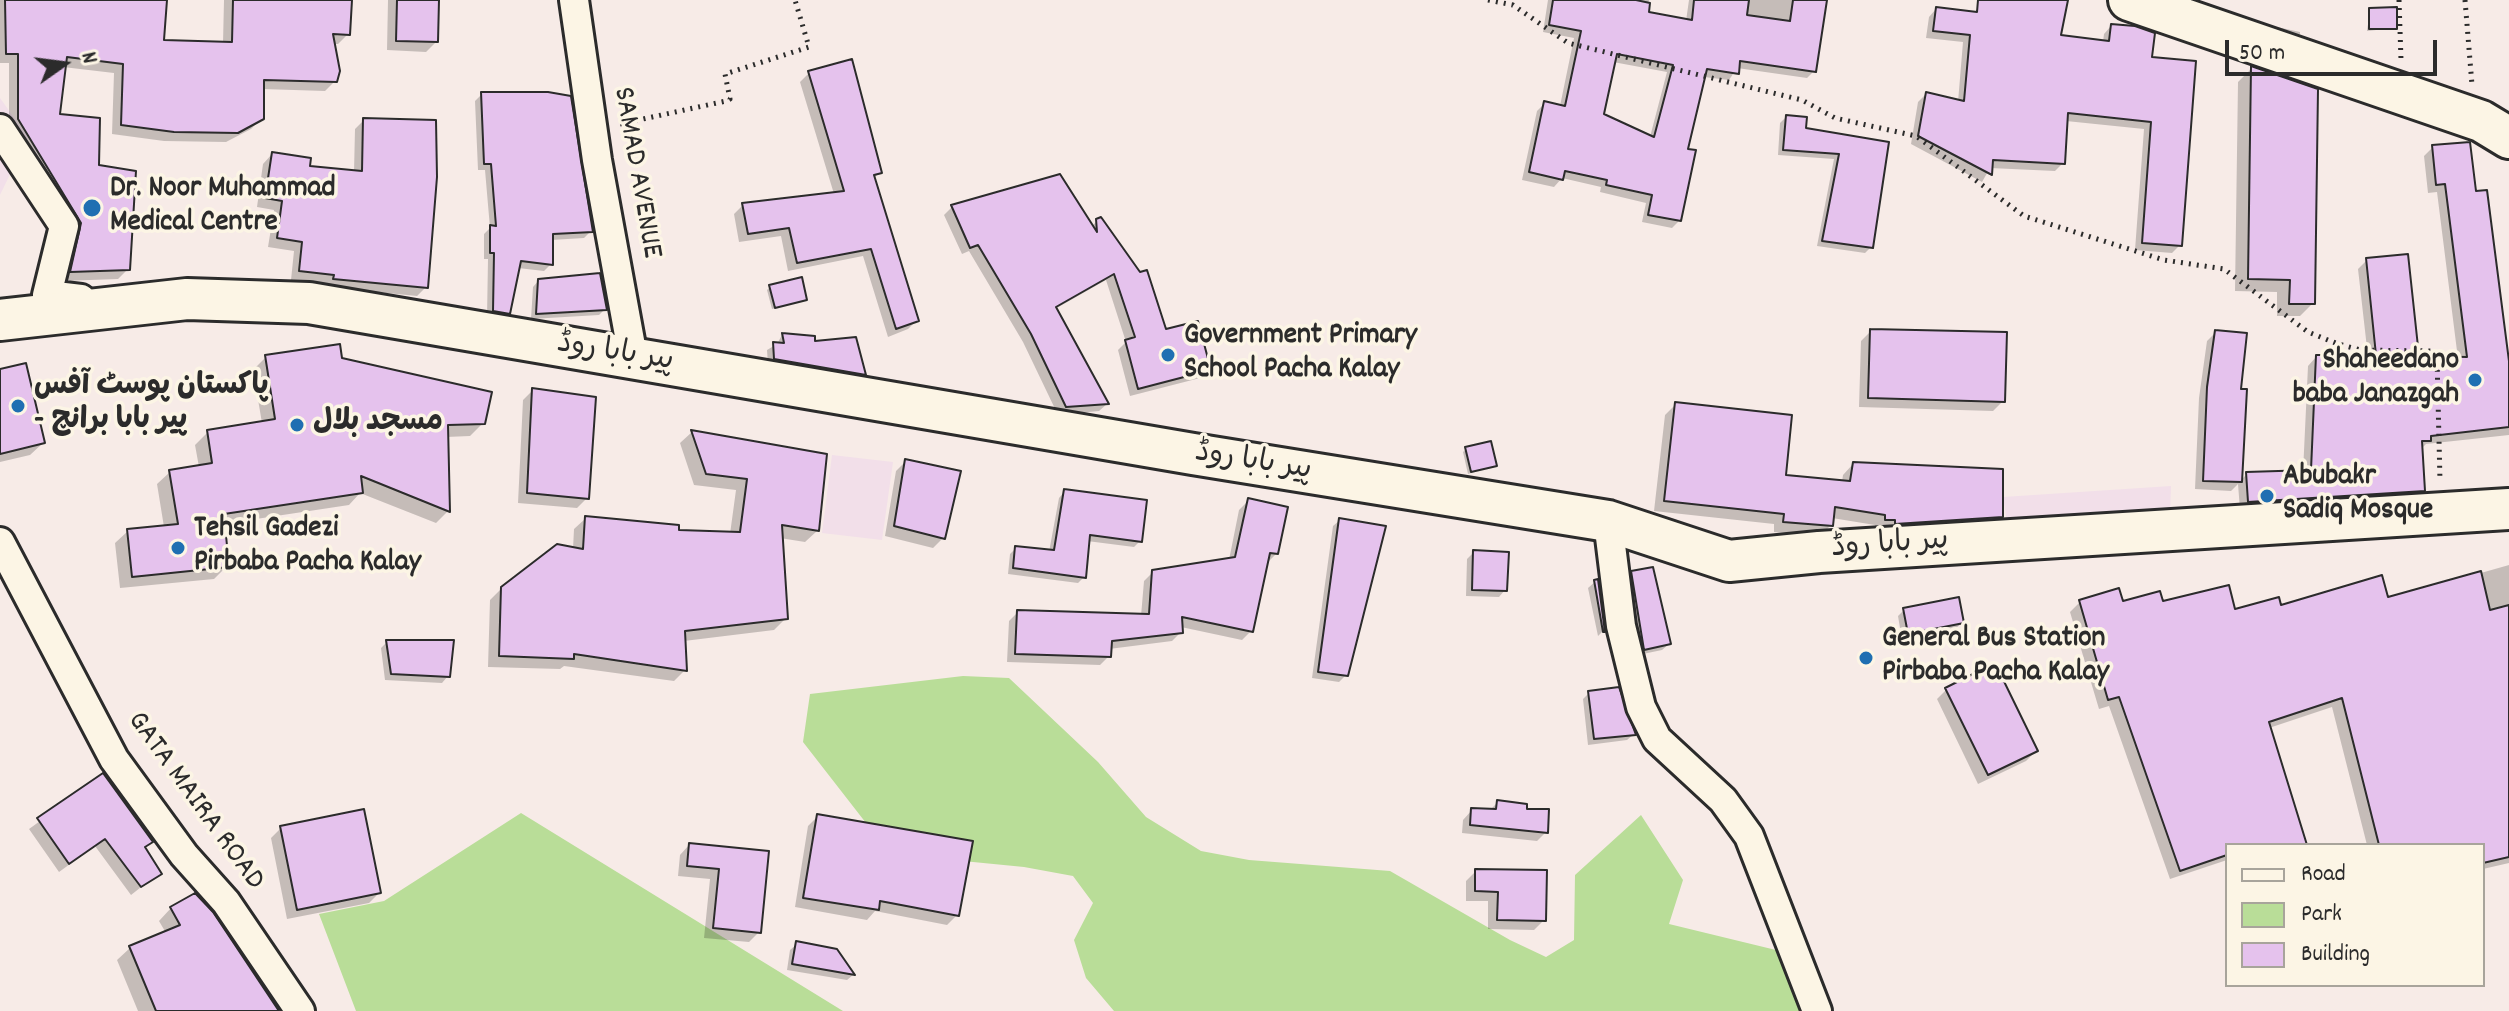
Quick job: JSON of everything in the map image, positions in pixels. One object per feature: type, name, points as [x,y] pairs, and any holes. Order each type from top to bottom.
[{"type":"main road","points":[[2129,0],[2401,93],[2495,129]]},
{"type":"main road","name":"پیر بابا روڈ","points":[[0,320],[187,299],[309,303],[1177,452],[1608,521],[1729,561],[1849,550],[2509,509]]},
{"type":"street","name":"SAMAD AVENUE","points":[[574,0],[593,130],[633,357]]},
{"type":"street","points":[[0,129],[64,226],[47,295],[117,307]]},
{"type":"street","points":[[1608,521],[1621,626],[1641,707],[1657,739],[1723,800],[1749,836],[1817,1011]]},
{"type":"street","name":"GATA MAIRA ROAD","points":[[0,542],[114,759],[184,855],[226,902],[300,1011]]},
{"type":"path","points":[[593,130],[730,99],[725,74],[809,47],[795,0]]},
{"type":"path","points":[[1488,0],[1513,5],[1568,43],[1802,100],[1835,118],[1916,136],[2024,216],[2164,260],[2224,269],[2308,332],[2338,344],[2361,350],[2432,351],[2437,358],[2441,513]]},
{"type":"path","points":[[2399,0],[2401,93]]},
{"type":"path","points":[[2465,0],[2470,76],[2495,129]]},
{"type":"shaded area","points":[[0,98],[28,137],[0,195]]},
{"type":"shaded area","points":[[832,455],[893,462],[882,540],[822,533]]},
{"type":"shaded area","points":[[2171,486],[2170,517],[2007,522],[2003,497]]},
{"type":"green space","points":[[963,676],[1009,678],[1098,762],[1146,817],[1201,851],[1249,860],[1390,871],[1510,940],[1546,957],[1574,940],[1575,875],[1641,815],[1683,880],[1669,924],[1780,951],[1817,1011],[1114,1011],[1086,978],[1074,940],[1093,903],[1073,876],[1024,867],[912,856],[866,823],[803,742],[810,694]]},
{"type":"green space","points":[[521,813],[843,1011],[356,1011],[319,914],[384,901]]},
{"type":"building","points":[[5,0],[167,0],[164,40],[232,42],[233,0],[352,0],[350,35],[333,34],[340,71],[337,82],[264,80],[264,119],[238,133],[174,132],[121,125],[123,64],[67,57],[60,114],[100,118],[99,165],[136,171],[130,270],[70,272],[81,223],[18,119],[18,54],[6,54]]},
{"type":"building","points":[[397,0],[439,0],[438,42],[396,41]]},
{"type":"building","points":[[1553,0],[1636,0],[1650,3],[1649,12],[1692,20],[1694,0],[1749,0],[1747,15],[1790,21],[1793,0],[1827,0],[1816,72],[1740,61],[1739,74],[1707,69],[1688,149],[1696,150],[1681,221],[1648,215],[1652,195],[1606,185],[1607,180],[1565,171],[1563,180],[1529,172],[1544,101],[1565,106],[1581,31],[1549,25]],"holes":[[[1617,54],[1673,65],[1654,137],[1604,114]]]},
{"type":"building","points":[[1978,0],[2068,0],[2061,35],[2109,41],[2111,24],[2135,26],[2155,33],[2152,57],[2196,61],[2182,246],[2142,243],[2151,122],[2068,113],[2065,164],[1993,160],[1992,175],[1918,136],[1926,92],[1964,101],[1970,35],[1933,31],[1936,7],[1977,12]]},
{"type":"building","points":[[2397,7],[2397,29],[2369,29],[2369,8]]},
{"type":"building","points":[[852,59],[882,173],[874,175],[919,321],[896,329],[871,249],[797,263],[789,228],[748,234],[742,203],[844,191],[808,71]]},
{"type":"building","points":[[2251,66],[2318,89],[2315,304],[2289,304],[2290,280],[2248,279]]},
{"type":"building","points":[[481,92],[548,92],[571,96],[593,232],[553,234],[553,265],[521,261],[510,314],[493,311],[494,253],[490,253],[490,225],[496,226],[491,164],[484,164]]},
{"type":"building","points":[[1786,115],[1807,117],[1806,128],[1889,142],[1873,248],[1822,241],[1839,154],[1783,150]]},
{"type":"building","points":[[363,118],[436,120],[437,177],[428,288],[333,279],[334,275],[299,271],[302,242],[277,238],[282,201],[265,198],[272,152],[311,158],[310,166],[362,171]]},
{"type":"building","points":[[2470,142],[2476,191],[2487,190],[2509,361],[2509,427],[2431,436],[2431,441],[2422,441],[2425,491],[2248,502],[2246,472],[2311,470],[2316,355],[2376,355],[2366,258],[2408,254],[2419,356],[2467,357],[2445,184],[2436,185],[2432,145]]},
{"type":"building","points":[[1060,174],[1097,232],[1096,219],[1101,217],[1140,272],[1147,270],[1166,329],[1198,321],[1211,370],[1138,389],[1125,340],[1135,337],[1114,274],[1056,307],[1109,404],[1066,407],[1031,334],[978,245],[970,248],[951,205]]},
{"type":"building","points":[[600,273],[607,310],[536,314],[538,279]]},
{"type":"building","points":[[802,277],[807,300],[775,308],[769,285]]},
{"type":"building","points":[[1870,329],[2007,332],[2005,402],[1868,398]]},
{"type":"building","points":[[2215,330],[2247,333],[2241,389],[2247,389],[2242,482],[2203,481],[2207,387]]},
{"type":"building","points":[[782,333],[815,336],[815,341],[856,337],[866,375],[774,359],[773,342],[784,343]]},
{"type":"building","points":[[340,344],[342,358],[492,392],[485,424],[448,425],[450,512],[361,476],[363,493],[224,514],[229,567],[132,577],[127,529],[178,524],[169,470],[212,463],[207,430],[275,419],[265,355]]},
{"type":"building","name":"پاکستان پوسٹ آفس - پیر بابا برانچ","points":[[26,363],[45,443],[0,454],[0,369]]},
{"type":"building","points":[[532,388],[596,397],[589,499],[527,493]]},
{"type":"building","points":[[1675,402],[1792,415],[1786,475],[1850,481],[1853,462],[2003,469],[2003,517],[1895,524],[1895,520],[1885,520],[1885,515],[1835,507],[1833,526],[1783,522],[1784,514],[1664,501]]},
{"type":"building","points":[[691,430],[827,454],[819,531],[782,525],[788,619],[685,631],[687,671],[574,654],[574,659],[499,656],[501,587],[557,544],[583,549],[585,516],[679,525],[679,530],[740,532],[747,479],[706,474]]},
{"type":"building","points":[[1491,441],[1497,466],[1471,472],[1465,447]]},
{"type":"building","points":[[905,459],[961,471],[945,539],[894,526]]},
{"type":"building","points":[[1064,489],[1147,500],[1142,542],[1090,535],[1086,578],[1013,568],[1015,546],[1054,550]]},
{"type":"building","points":[[1248,498],[1288,507],[1278,554],[1270,553],[1253,632],[1182,617],[1183,633],[1112,641],[1111,657],[1015,654],[1017,610],[1149,614],[1152,570],[1235,557]]},
{"type":"building","points":[[1339,518],[1386,526],[1348,676],[1318,672]]},
{"type":"building","points":[[1473,550],[1509,552],[1507,591],[1472,590]]},
{"type":"building","points":[[1653,567],[1671,644],[1644,650],[1631,571]]},
{"type":"building","points":[[2481,571],[2490,610],[2509,605],[2509,857],[2485,863],[2485,843],[2378,843],[2342,698],[2269,722],[2306,843],[2225,843],[2225,856],[2180,871],[2119,697],[2108,700],[2079,600],[2119,588],[2123,601],[2160,591],[2163,601],[2229,585],[2235,609],[2279,597],[2281,605],[2382,575],[2388,597]]},
{"type":"building","points":[[1598,579],[1605,632],[1594,580]]},
{"type":"building","points":[[1959,597],[1964,623],[1908,634],[1903,608]]},
{"type":"building","points":[[386,640],[454,640],[450,677],[391,674]]},
{"type":"building","points":[[1995,663],[2038,751],[1988,775],[1945,688]]},
{"type":"building","points":[[1619,687],[1636,735],[1594,739],[1588,691]]},
{"type":"building","points":[[103,773],[153,842],[145,847],[162,874],[141,887],[105,839],[69,864],[37,818]]},
{"type":"building","points":[[1497,800],[1527,804],[1527,809],[1549,809],[1548,833],[1470,825],[1471,808],[1496,809]]},
{"type":"building","points":[[364,809],[381,893],[297,910],[280,826]]},
{"type":"building","points":[[817,814],[973,841],[959,916],[880,901],[879,910],[803,898]]},
{"type":"building","points":[[689,843],[769,851],[761,933],[713,928],[719,869],[687,866]]},
{"type":"building","points":[[1475,869],[1547,870],[1546,921],[1497,920],[1498,892],[1475,891]]},
{"type":"building","points":[[195,893],[213,912],[279,1011],[156,1011],[129,946],[180,925],[170,907]]},
{"type":"building","points":[[796,941],[837,949],[855,975],[792,964]]},
{"type":"place","name":"Dr. Noor Muhammad Medical Centre","points":[[92,208]]},
{"type":"place","name":"Government Primary School Pacha Kalay","points":[[1168,355]]},
{"type":"place","name":"Shaheedano baba Janazgah","points":[[2475,380]]},
{"type":"place","name":"پاکستان پوسٹ آفس - پیر بابا برانچ","points":[[18,406]]},
{"type":"place","name":"مسجد بلال","points":[[297,425]]},
{"type":"place","name":"Abubakr Sadiq Mosque","points":[[2267,496]]},
{"type":"place","name":"Tehsil Gadezi Pirbaba Pacha Kalay","points":[[178,548]]},
{"type":"place","name":"General Bus Station Pirbaba Pacha Kalay","points":[[1866,658]]}]
